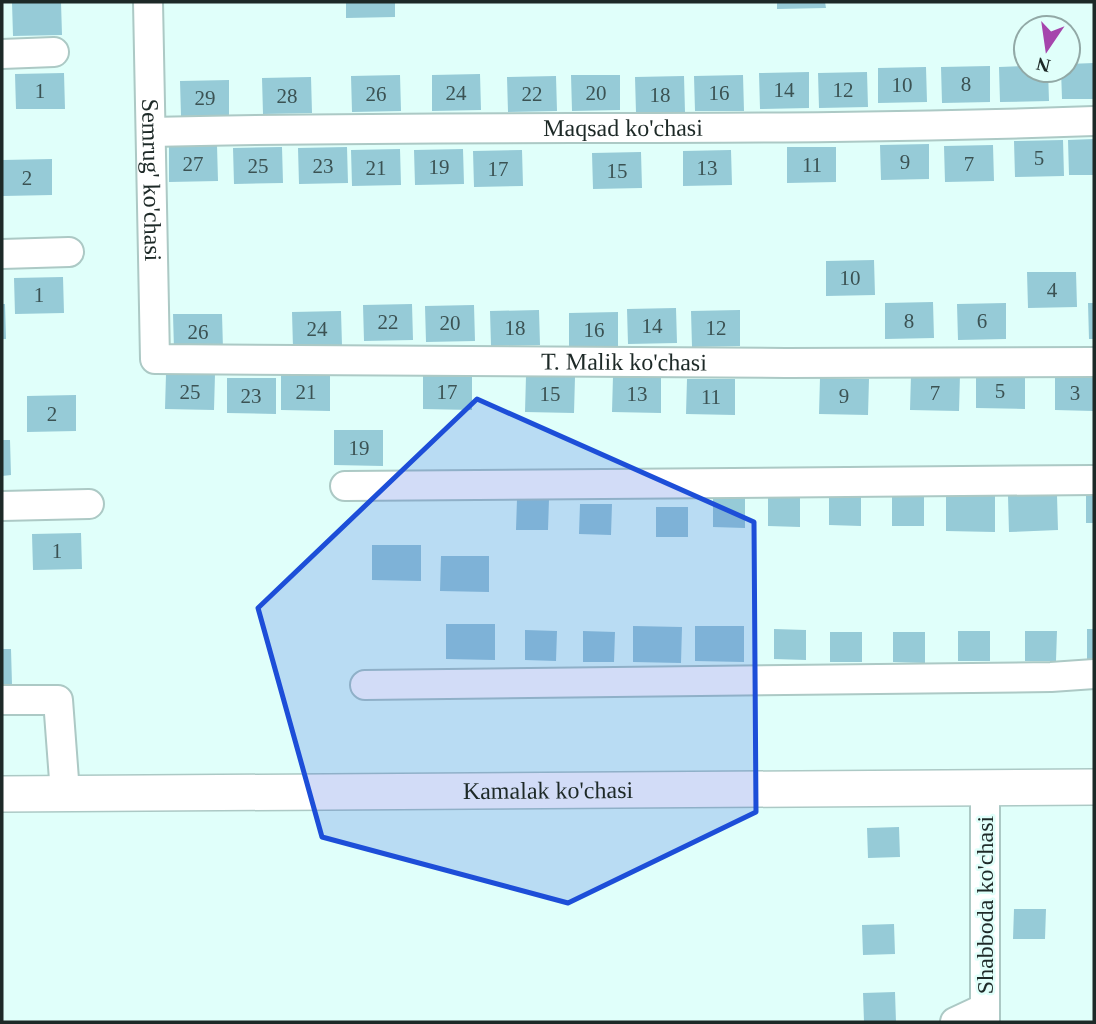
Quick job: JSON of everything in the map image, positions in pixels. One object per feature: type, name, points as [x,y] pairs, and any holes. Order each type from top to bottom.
[{"type":"main road","name":"Kamalak ko'chasi","points":[[2,794],[1094,787]]},
{"type":"street","name":"Semrug' ko'chasi","points":[[148,2],[155,359]]},
{"type":"street","points":[[2,54],[54,52]]},
{"type":"street","name":"Maqsad ko'chasi","points":[[151,132],[285,129],[937,127],[1094,121]]},
{"type":"street","points":[[2,254],[69,252]]},
{"type":"street","name":"T. Malik ko'chasi","points":[[155,359],[1094,362]]},
{"type":"street","points":[[345,486],[1094,480]]},
{"type":"street","points":[[2,506],[89,504]]},
{"type":"street","points":[[365,685],[1051,677],[1094,674]]},
{"type":"street","points":[[2,700],[58,701],[65,793]]},
{"type":"street","name":"Shabboda ko'chasi","points":[[985,788],[985,1015]]},
{"type":"street","points":[[955,1022],[985,1015]]},
{"type":"highlighted area","points":[[477,399],[754,522],[756,812],[568,903],[322,837],[258,608]]},
{"type":"building","points":[[12,2],[61,2],[62,35],[13,36]]},
{"type":"building","points":[[346,2],[395,2],[395,17],[346,18]]},
{"type":"building","points":[[777,2],[825,2],[826,8],[777,9]]},
{"type":"building","points":[[1082,63],[1094,63],[1094,99],[1062,99],[1061,84],[1082,84]]},
{"type":"building","points":[[990,66],[990,102],[942,103],[941,67]]},
{"type":"building","points":[[926,67],[927,102],[878,103],[878,68]]},
{"type":"building","points":[[999,67],[1012,67],[1012,84],[1048,84],[1049,101],[1000,102]]},
{"type":"building","points":[[809,72],[809,108],[760,109],[759,73]]},
{"type":"building","points":[[867,72],[868,107],[819,108],[818,73]]},
{"type":"building","points":[[64,73],[65,109],[16,109],[15,74]]},
{"type":"building","points":[[480,74],[481,110],[432,111],[432,75]]},
{"type":"building","points":[[400,75],[401,111],[352,112],[351,76]]},
{"type":"building","points":[[571,75],[620,75],[620,110],[572,111]]},
{"type":"building","points":[[743,75],[744,111],[695,111],[694,76]]},
{"type":"building","points":[[556,76],[557,111],[508,112],[507,77]]},
{"type":"building","points":[[684,76],[685,112],[636,113],[635,77]]},
{"type":"building","points":[[311,77],[312,113],[263,114],[262,78]]},
{"type":"building","points":[[229,80],[229,115],[181,116],[180,81]]},
{"type":"building","points":[[1094,139],[1094,175],[1069,175],[1068,140]]},
{"type":"building","points":[[1063,140],[1064,176],[1015,177],[1014,141]]},
{"type":"building","points":[[929,144],[929,179],[881,180],[880,145]]},
{"type":"building","points":[[217,145],[218,181],[169,182],[169,146]]},
{"type":"building","points":[[993,145],[994,181],[945,182],[944,146]]},
{"type":"building","points":[[282,147],[283,183],[234,184],[233,148]]},
{"type":"building","points":[[347,147],[348,183],[299,184],[298,148]]},
{"type":"building","points":[[787,147],[836,147],[836,182],[787,183]]},
{"type":"building","points":[[400,149],[401,185],[352,186],[351,150]]},
{"type":"building","points":[[463,149],[464,184],[415,185],[414,150]]},
{"type":"building","points":[[522,150],[523,186],[474,187],[473,151]]},
{"type":"building","points":[[731,150],[732,185],[683,186],[683,151]]},
{"type":"building","points":[[641,152],[642,188],[593,189],[592,153]]},
{"type":"building","points":[[52,159],[52,195],[3,196],[3,160]]},
{"type":"building","points":[[874,260],[875,295],[826,296],[826,261]]},
{"type":"building","points":[[1027,272],[1076,272],[1077,307],[1028,308]]},
{"type":"building","points":[[63,277],[64,313],[15,314],[14,278]]},
{"type":"building","points":[[933,302],[934,338],[885,339],[885,303]]},
{"type":"building","points":[[1006,303],[1006,339],[958,340],[957,304]]},
{"type":"building","points":[[1088,303],[1094,303],[1094,339],[1089,339]]},
{"type":"building","points":[[2,304],[5,304],[6,339],[2,339]]},
{"type":"building","points":[[412,304],[413,340],[364,341],[363,305]]},
{"type":"building","points":[[474,305],[475,341],[426,342],[425,306]]},
{"type":"building","points":[[676,308],[677,343],[628,344],[627,309]]},
{"type":"building","points":[[539,310],[540,345],[491,346],[490,311]]},
{"type":"building","points":[[740,310],[740,346],[692,347],[691,311]]},
{"type":"building","points":[[341,311],[342,346],[293,348],[292,312]]},
{"type":"building","points":[[618,312],[618,348],[569,349],[569,313]]},
{"type":"building","points":[[173,314],[222,314],[223,349],[174,350]]},
{"type":"building","points":[[423,373],[472,374],[472,410],[423,409]]},
{"type":"building","points":[[976,373],[1025,373],[1025,409],[976,408]]},
{"type":"building","points":[[166,374],[215,374],[214,410],[165,409]]},
{"type":"building","points":[[281,374],[330,375],[330,411],[281,410]]},
{"type":"building","points":[[911,375],[960,375],[959,411],[910,410]]},
{"type":"building","points":[[1055,375],[1094,375],[1094,411],[1055,410]]},
{"type":"building","points":[[526,376],[575,377],[574,413],[525,412]]},
{"type":"building","points":[[613,376],[661,377],[661,413],[612,412]]},
{"type":"building","points":[[227,378],[276,378],[276,414],[227,413]]},
{"type":"building","points":[[820,378],[869,379],[868,415],[819,414]]},
{"type":"building","points":[[687,379],[735,379],[735,415],[686,414]]},
{"type":"building","points":[[76,395],[76,431],[27,432],[27,396]]},
{"type":"building","points":[[334,430],[383,430],[383,466],[334,465]]},
{"type":"building","points":[[2,440],[10,440],[11,475],[2,476]]},
{"type":"building","points":[[1086,493],[1094,493],[1094,523],[1086,523]]},
{"type":"building","points":[[829,495],[861,495],[861,526],[829,525]]},
{"type":"building","points":[[1057,495],[1058,530],[1009,532],[1008,496]]},
{"type":"building","points":[[768,496],[800,496],[800,527],[768,526]]},
{"type":"building","points":[[892,496],[924,496],[924,526],[892,526]]},
{"type":"building","points":[[946,496],[995,496],[995,532],[946,531]]},
{"type":"building","points":[[713,497],[745,498],[745,528],[713,527]]},
{"type":"building","points":[[517,499],[549,499],[548,530],[516,530]]},
{"type":"building","points":[[580,504],[612,504],[611,535],[579,534]]},
{"type":"building","points":[[656,507],[688,507],[688,537],[656,537]]},
{"type":"building","points":[[81,533],[82,569],[33,570],[32,534]]},
{"type":"building","points":[[372,545],[421,545],[421,581],[372,580]]},
{"type":"building","points":[[441,556],[489,556],[489,592],[440,591]]},
{"type":"building","points":[[446,624],[495,624],[495,660],[446,659]]},
{"type":"building","points":[[633,626],[682,627],[681,663],[633,662]]},
{"type":"building","points":[[695,626],[744,626],[744,662],[695,661]]},
{"type":"building","points":[[774,629],[806,630],[806,660],[774,659]]},
{"type":"building","points":[[1087,629],[1094,629],[1094,659],[1087,659]]},
{"type":"building","points":[[525,630],[557,631],[556,661],[525,660]]},
{"type":"building","points":[[583,631],[615,632],[614,662],[583,662]]},
{"type":"building","points":[[958,631],[990,631],[990,661],[958,661]]},
{"type":"building","points":[[1025,631],[1057,631],[1056,661],[1025,661]]},
{"type":"building","points":[[830,632],[862,632],[862,662],[830,662]]},
{"type":"building","points":[[893,632],[925,632],[925,663],[893,662]]},
{"type":"building","points":[[2,649],[11,649],[12,685],[2,685]]},
{"type":"building","points":[[899,827],[900,857],[868,858],[867,828]]},
{"type":"building","points":[[1014,909],[1046,909],[1045,939],[1013,939]]},
{"type":"building","points":[[894,924],[895,954],[863,955],[862,925]]},
{"type":"building","points":[[895,992],[896,1022],[864,1022],[863,993]]}]
